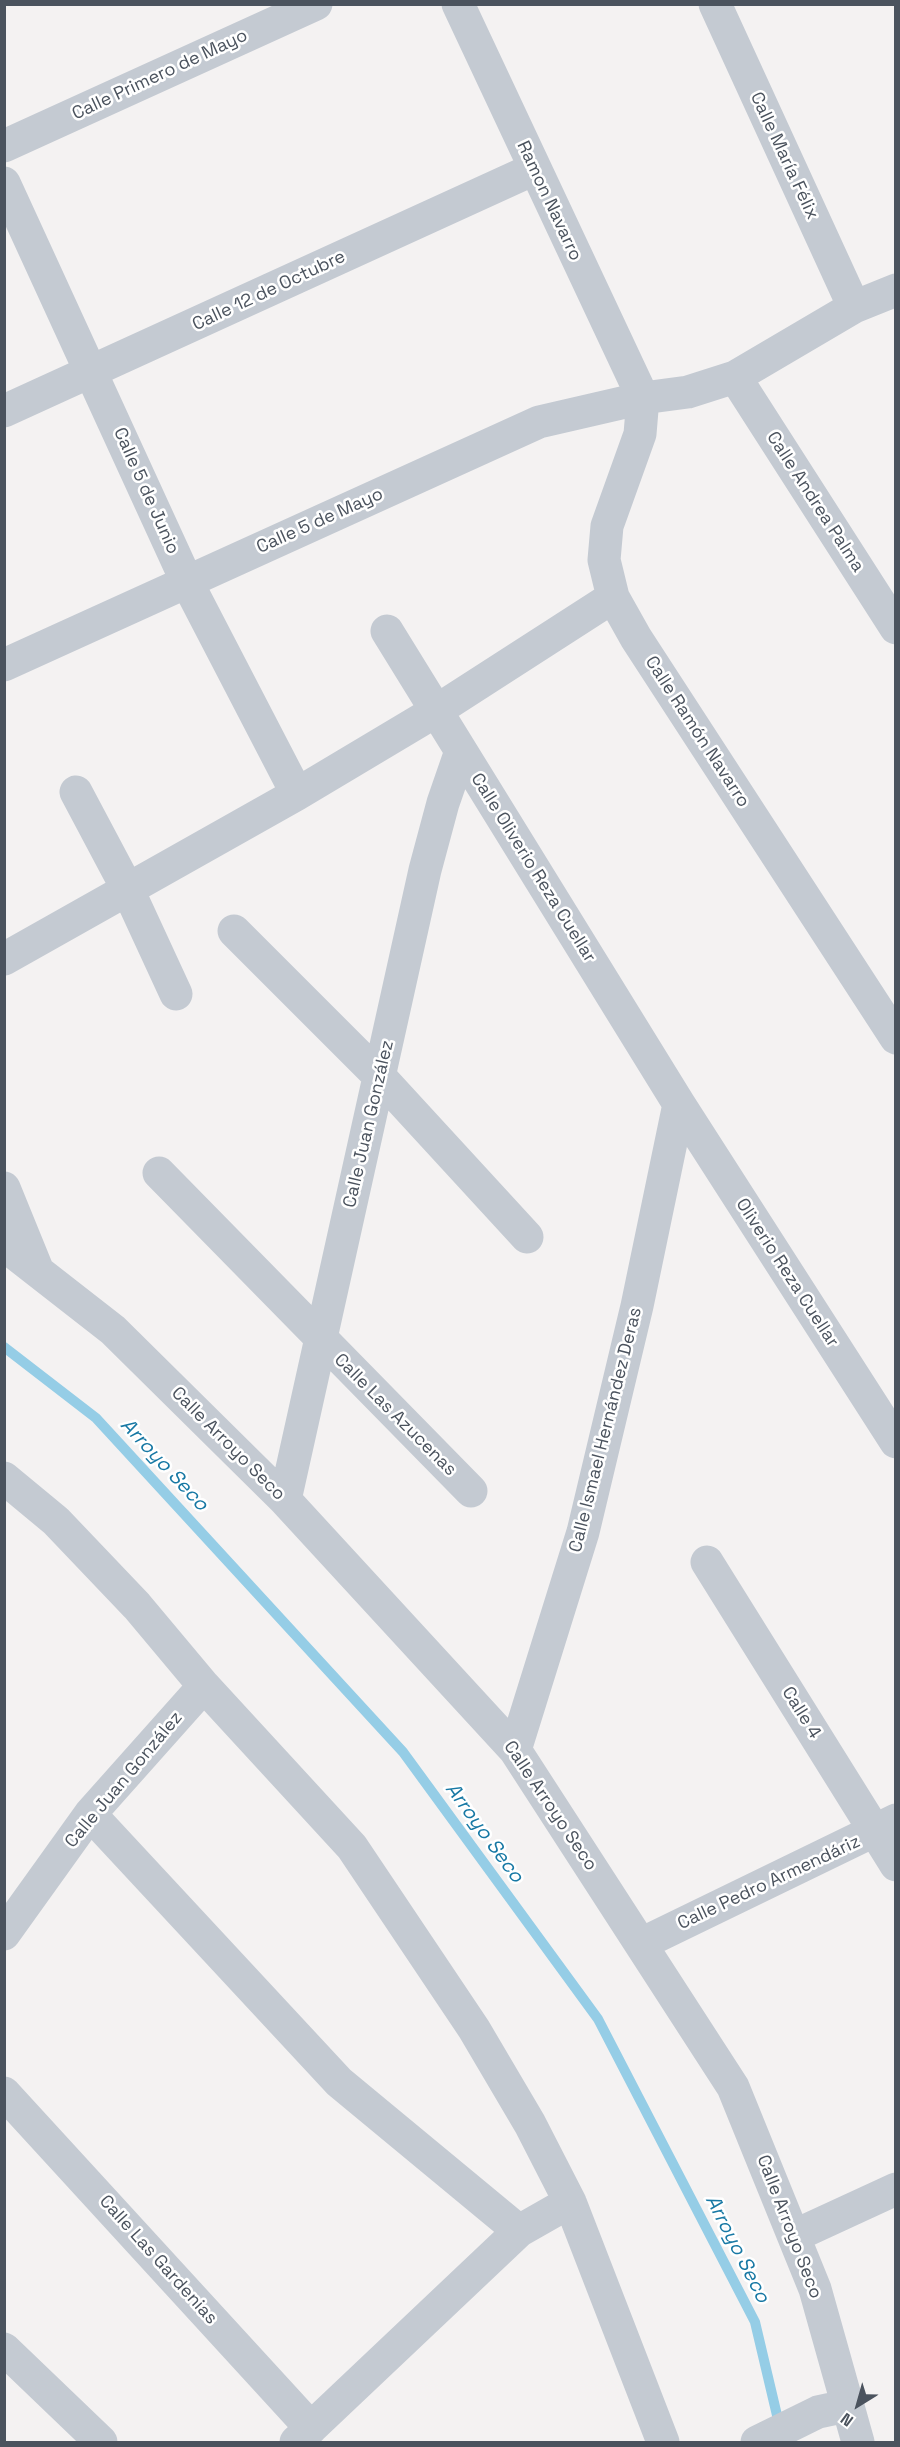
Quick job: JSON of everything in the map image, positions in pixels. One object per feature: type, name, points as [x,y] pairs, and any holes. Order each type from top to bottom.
[{"type":"street","name":"Calle Primero de Mayo","points":[[4,146],[316,4]]},
{"type":"street","name":"Ramon Navarro","points":[[458,4],[642,398]]},
{"type":"street","name":"Calle María Félix","points":[[714,4],[854,307]]},
{"type":"street","name":"Calle 12 de Octubre","points":[[4,411],[534,169]]},
{"type":"street","name":"Calle 5 de Junio","points":[[4,183],[93,372],[187,582],[297,794]]},
{"type":"street","name":"Calle 5 de Mayo","points":[[4,665],[539,422],[642,398],[688,392],[735,377],[854,307],[896,290]]},
{"type":"street","name":"Calle Andrea Palma","points":[[735,377],[896,628]]},
{"type":"street","name":"Calle Ramón Navarro","points":[[642,398],[640,434],[607,526],[604,560],[613,597],[636,638],[896,1038]]},
{"type":"street","points":[[4,959],[297,794],[436,711],[613,597]]},
{"type":"street","name":"Calle Oliverio Reza Cuellar","points":[[387,631],[680,1104]]},
{"type":"street","name":"Calle Juan González","points":[[285,1500],[425,870],[443,803],[462,751]]},
{"type":"street","points":[[76,792],[128,890],[176,994]]},
{"type":"street","points":[[234,930],[380,1077],[527,1238]]},
{"type":"street","name":"Oliverio Reza Cuellar","points":[[680,1104],[896,1442]]},
{"type":"street","name":"Calle Ismael Hernández Deras","points":[[515,1750],[583,1532],[637,1306],[680,1104]]},
{"type":"street","name":"Calle Las Azucenas","points":[[159,1173],[320,1340],[471,1491]]},
{"type":"street","points":[[4,1188],[37,1269]]},
{"type":"street","name":"Calle Arroyo Seco","points":[[4,1245],[113,1330],[285,1500],[515,1750],[733,2086],[815,2289],[832,2409],[858,2442]]},
{"type":"street","points":[[4,1478],[56,1521],[137,1606],[204,1686],[352,1847],[474,2029],[530,2124],[570,2202],[663,2442]]},
{"type":"street","name":"Calle 4","points":[[707,1562],[886,1826],[896,1865]]},
{"type":"street","name":"Calle Juan González","points":[[4,1934],[90,1814],[204,1686]]},
{"type":"street","points":[[90,1814],[339,2082],[519,2230]]},
{"type":"street","name":"Calle Pedro Armendáriz","points":[[641,1944],[886,1826]]},
{"type":"street","name":"Calle Las Gardenias","points":[[4,2092],[304,2435]]},
{"type":"street","points":[[794,2236],[896,2189]]},
{"type":"street","points":[[304,2435],[519,2230],[570,2202]]},
{"type":"street","points":[[4,2349],[101,2442]]},
{"type":"street","points":[[757,2442],[832,2409]]},
{"type":"waterway","name":"Arroyo Seco","points":[[4,1347],[96,1418],[403,1752],[598,2019],[755,2322],[780,2428]]}]
